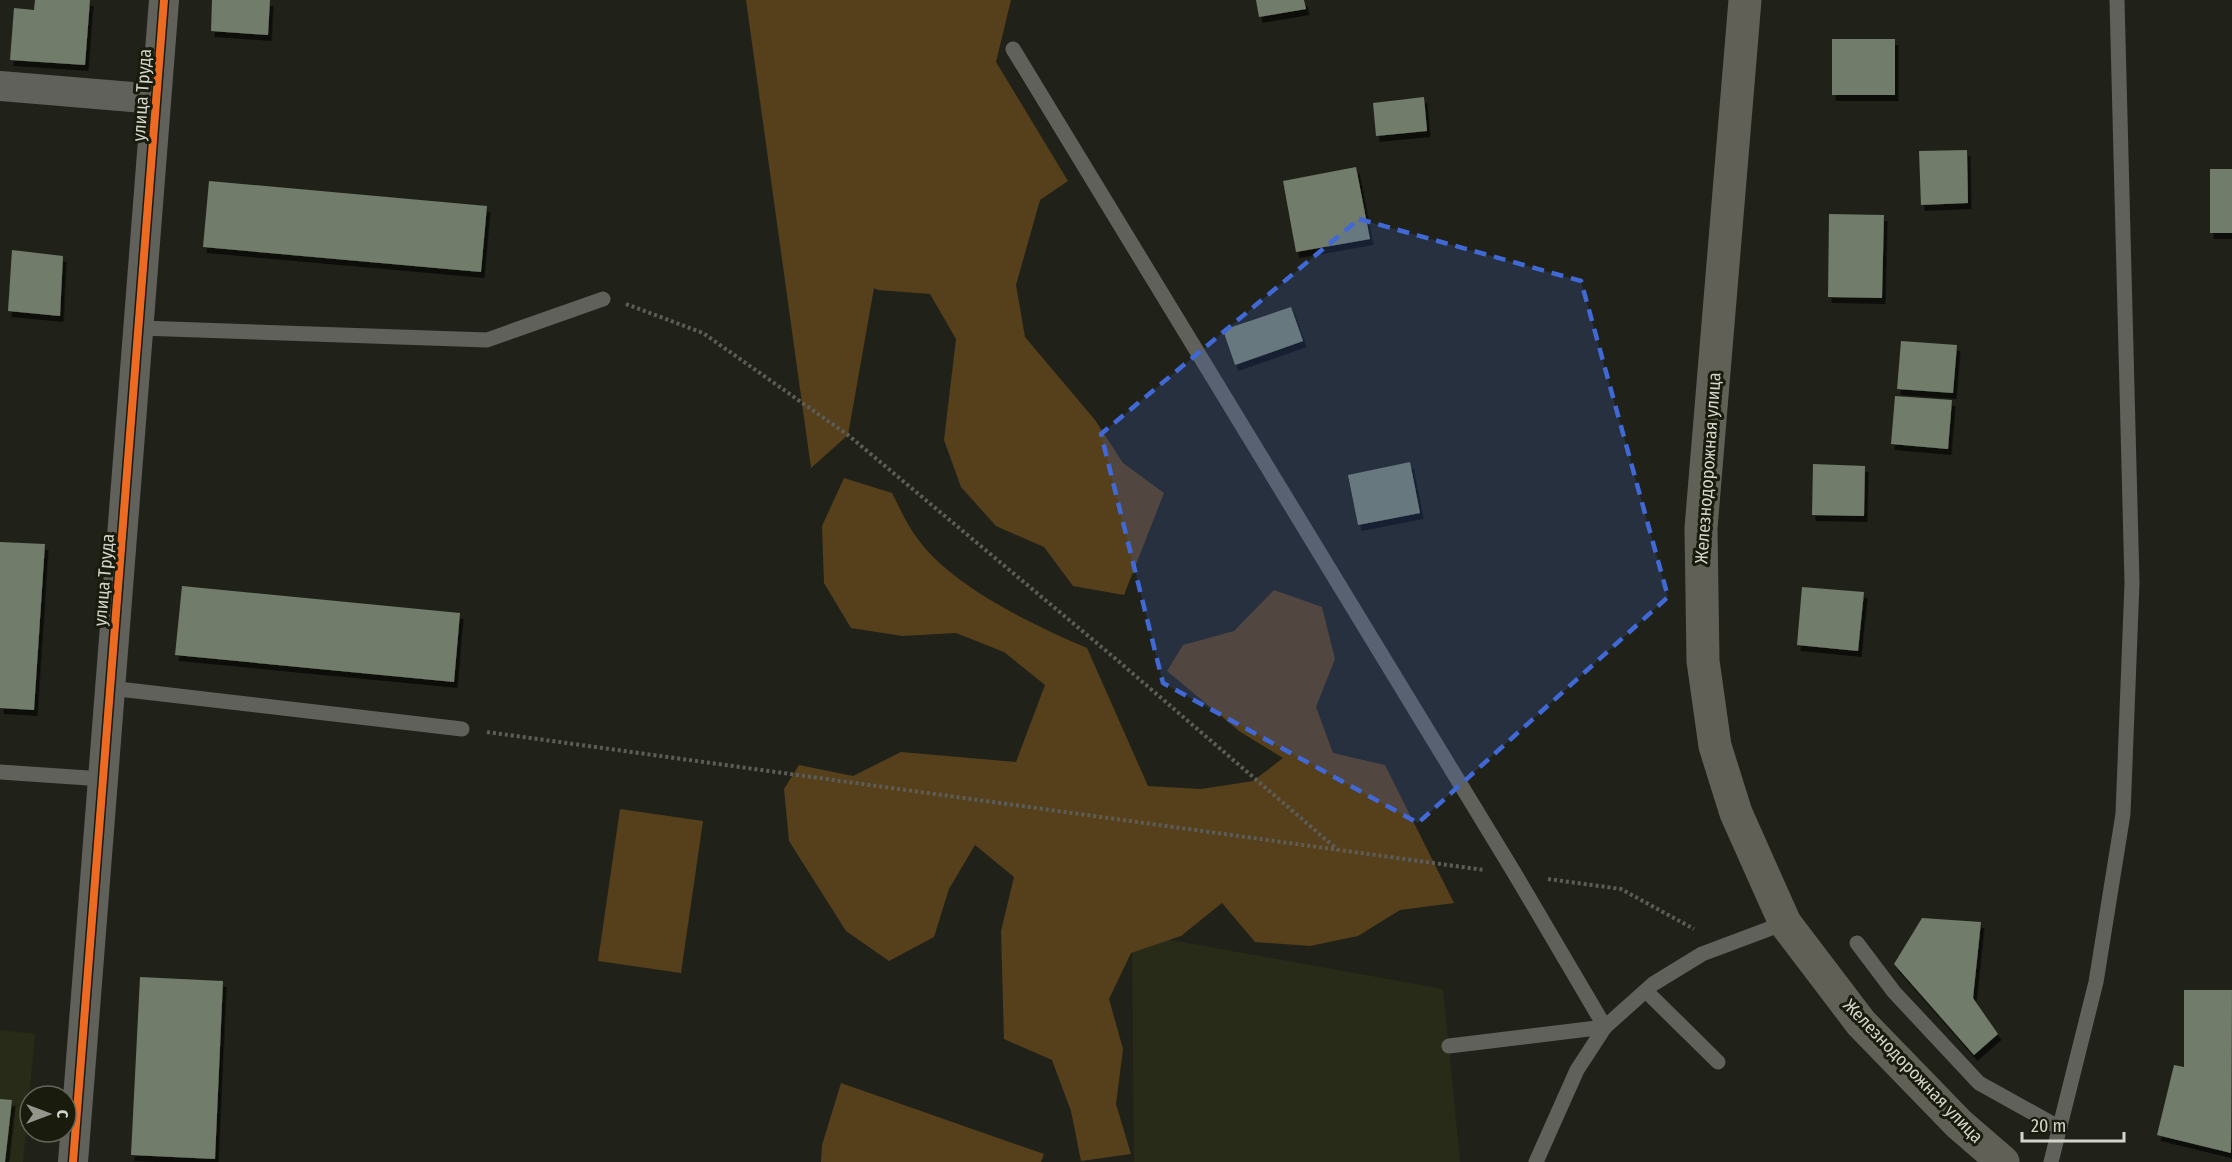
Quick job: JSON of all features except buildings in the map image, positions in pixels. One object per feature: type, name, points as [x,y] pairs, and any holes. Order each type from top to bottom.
[{"type":"main road","name":"Железнодорожная улица","points":[[1745,0],[1701,528],[1703,661],[1716,746],[1736,813],[1785,923],[1861,1023],[1959,1124],[2003,1162]]},
{"type":"street","name":"улица Труда","points":[[73,1162],[164,0]]},
{"type":"street","points":[[0,86],[156,99]]},
{"type":"lane","points":[[2051,1162],[2096,982],[2123,814],[2132,583],[2116,0]]},
{"type":"lane","points":[[1013,49],[1515,874],[1605,1027]]},
{"type":"lane","points":[[140,328],[487,340],[603,298]]},
{"type":"lane","points":[[110,688],[462,729]]},
{"type":"lane","points":[[0,772],[103,779]]},
{"type":"lane","points":[[1536,1162],[1577,1070],[1605,1027],[1646,991],[1702,954],[1785,923]]},
{"type":"lane","points":[[1857,943],[1894,992],[1979,1083],[2060,1128]]},
{"type":"lane","points":[[1646,991],[1718,1062]]},
{"type":"lane","points":[[1449,1046],[1605,1027]]},
{"type":"path","points":[[603,298],[703,333],[848,435],[1117,660],[1339,850]]},
{"type":"path","points":[[462,729],[1621,889],[1725,946]]},
{"type":"highlighted area","points":[[1359,219],[1581,281],[1668,597],[1418,823],[1163,683],[1101,434]]},
{"type":"shaded area","points":[[746,0],[1011,0],[996,62],[1068,181],[1040,200],[1016,285],[1025,337],[1095,420],[1123,463],[1164,493],[1124,595],[1073,586],[1044,547],[996,526],[961,487],[944,440],[956,339],[930,294],[874,288],[848,435],[811,468]]},
{"type":"shaded area","points":[[844,478],[892,493],[917,538],[932,556],[971,588],[1018,616],[1087,648],[1148,786],[1201,789],[1253,781],[1283,758],[1239,731],[1167,671],[1183,645],[1234,631],[1274,590],[1322,607],[1335,659],[1316,707],[1333,753],[1385,765],[1454,903],[1400,910],[1358,936],[1310,946],[1255,942],[1222,903],[1181,936],[1131,953],[1109,999],[1123,1049],[1116,1104],[1131,1154],[1081,1161],[1071,1111],[1052,1060],[1004,1039],[1001,931],[1014,877],[975,845],[949,889],[934,937],[889,961],[846,931],[789,841],[784,789],[799,765],[853,776],[901,752],[1016,762],[1045,685],[1004,652],[956,633],[902,636],[851,628],[824,583],[822,526]]},
{"type":"shaded area","points":[[620,809],[703,821],[681,973],[598,961]]},
{"type":"shaded area","points":[[1132,933],[1443,989],[1460,1162],[1134,1162]]},
{"type":"shaded area","points":[[0,1030],[35,1034],[30,1084],[18,1084],[18,1144],[25,1144],[23,1162],[0,1162]]},
{"type":"shaded area","points":[[841,1083],[1044,1154],[1041,1162],[821,1162],[822,1145]]},
{"type":"cycle path","points":[[73,1162],[164,0]]}]
